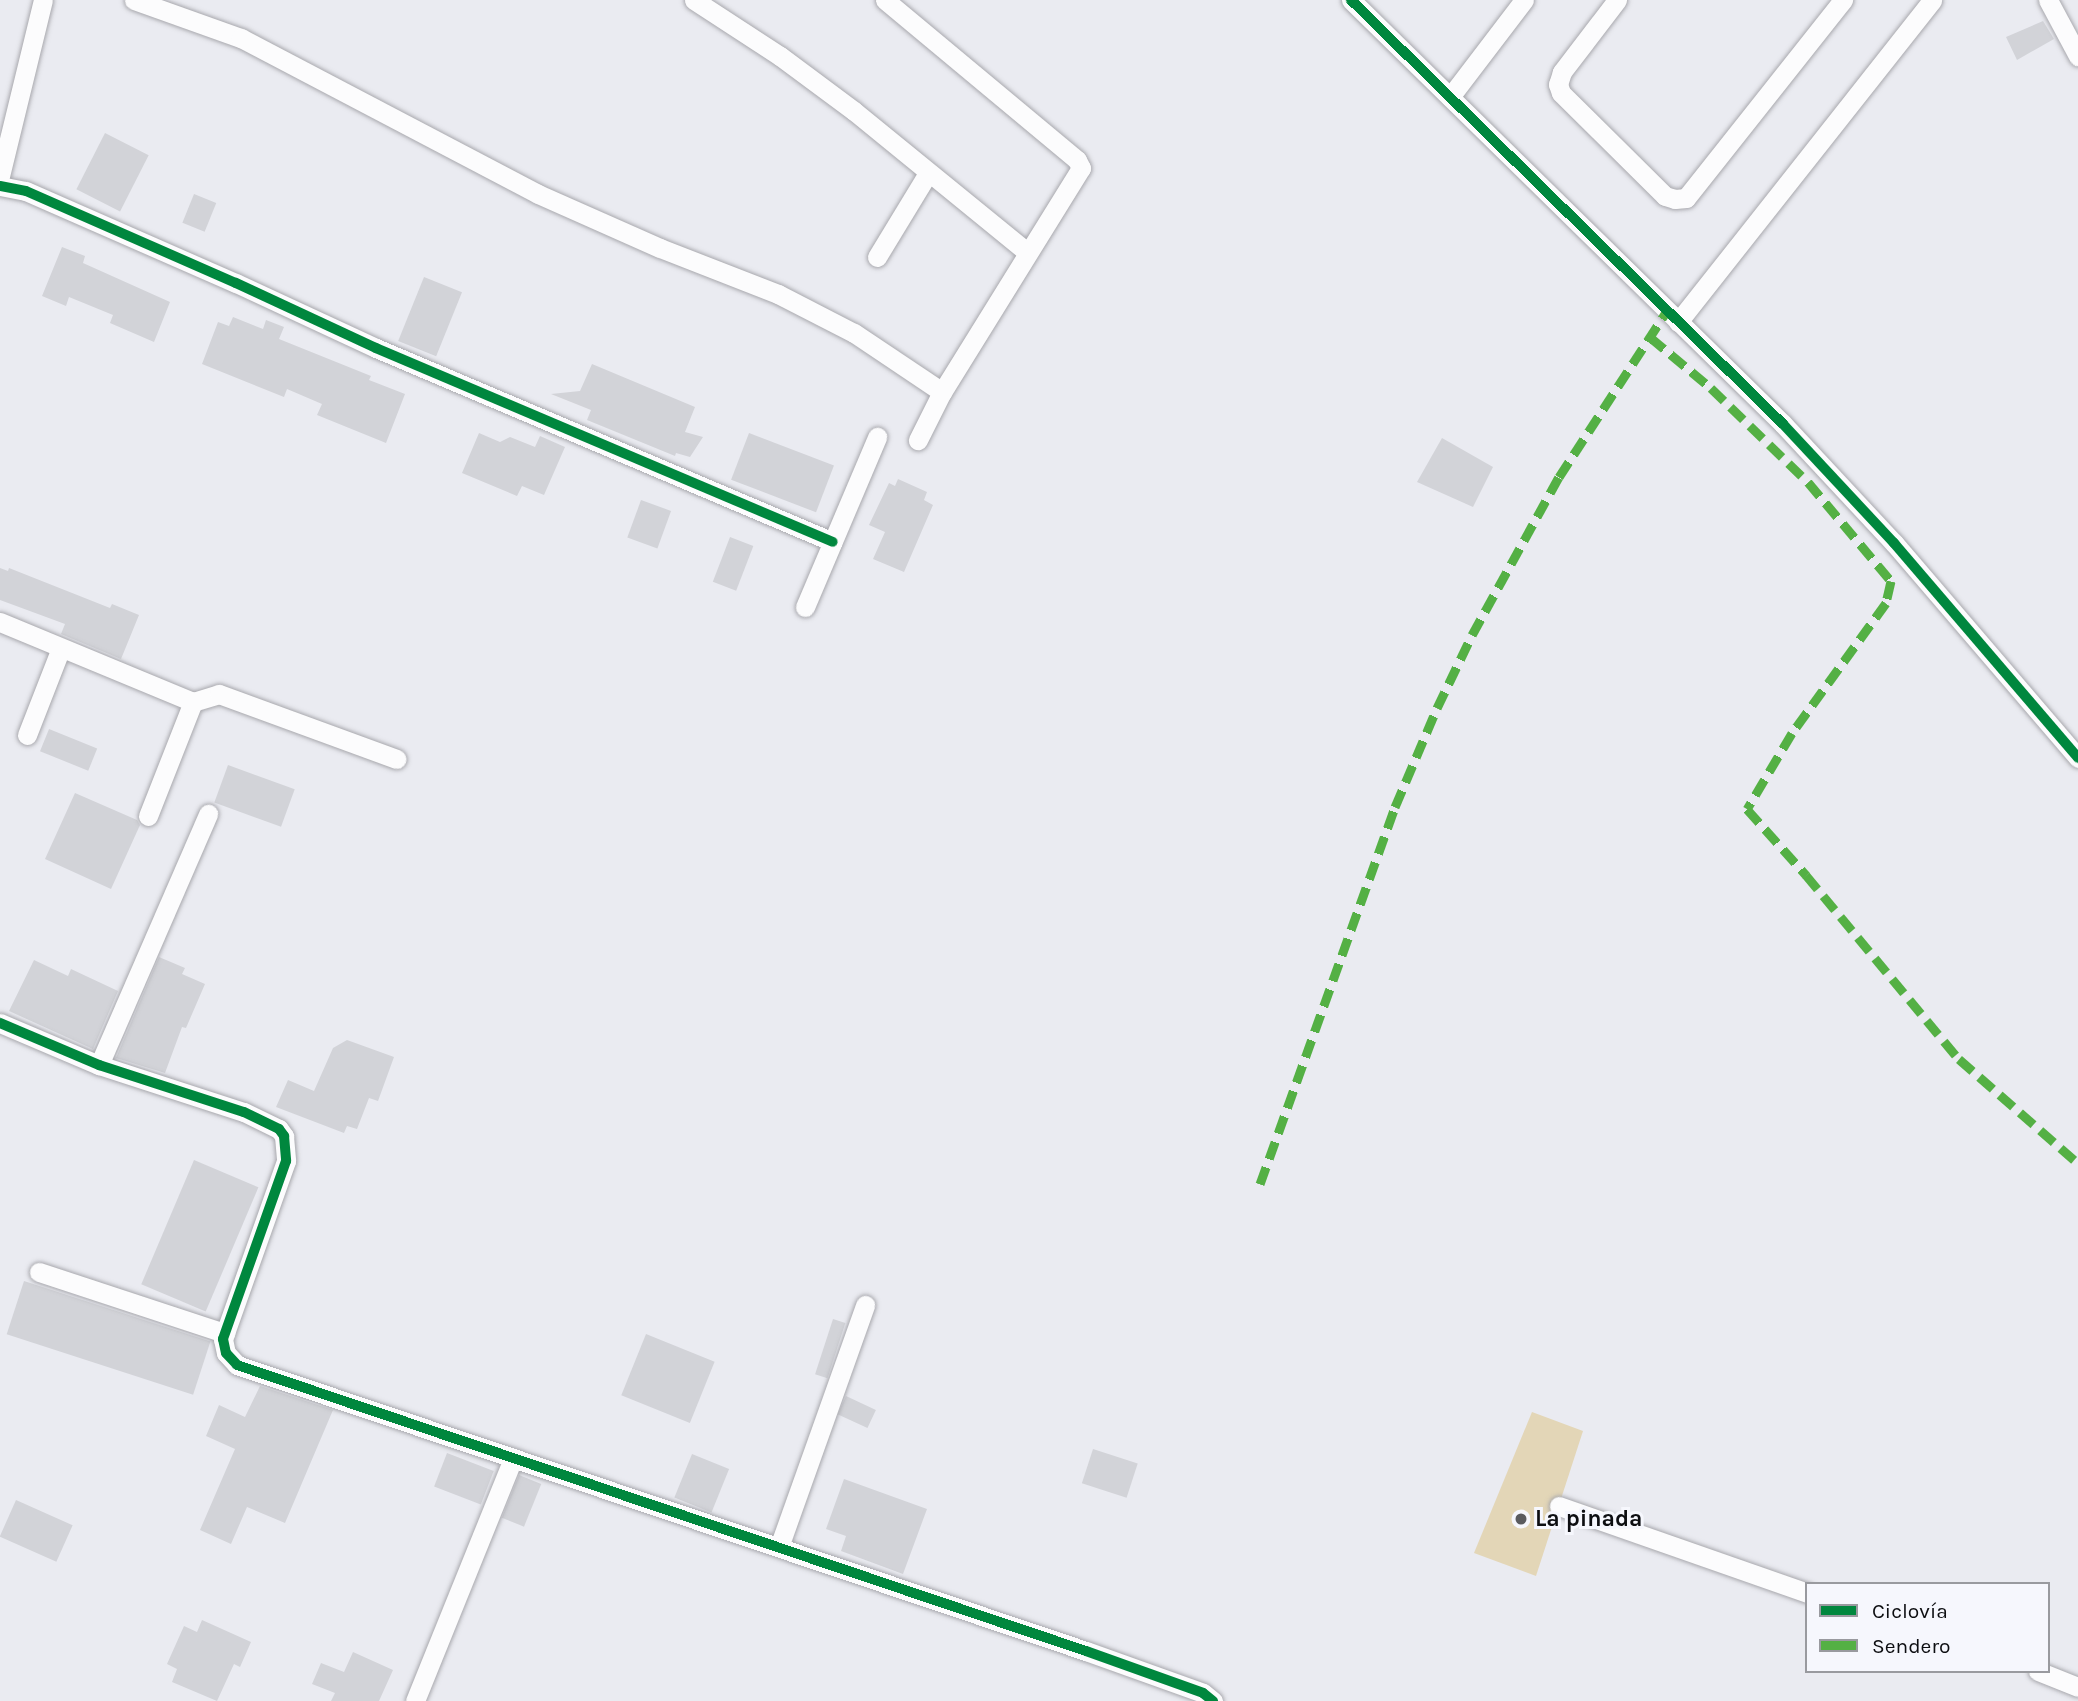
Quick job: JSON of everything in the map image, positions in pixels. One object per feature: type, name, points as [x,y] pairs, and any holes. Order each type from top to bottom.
[{"type":"street","points":[[0,176],[43,0]]},
{"type":"street","points":[[134,0],[241,38],[538,194],[660,248],[778,294],[854,333],[942,392]]},
{"type":"street","points":[[885,0],[1077,160],[1081,168],[942,392],[918,440]]},
{"type":"street","points":[[1351,0],[1853,496],[2078,758]]},
{"type":"street","points":[[1450,97],[1524,0]]},
{"type":"street","points":[[1617,0],[1562,72],[1558,84],[1561,93],[1665,196],[1675,199],[1686,198],[1838,6],[1818,0]]},
{"type":"street","points":[[1678,321],[1932,0]]},
{"type":"street","points":[[2048,0],[2078,56]]},
{"type":"street","points":[[702,2],[854,111],[1027,252]]},
{"type":"street","points":[[877,257],[928,173]]},
{"type":"street","points":[[0,186],[26,191],[376,348],[832,542]]},
{"type":"street","points":[[805,607],[877,437]]},
{"type":"street","points":[[0,622],[193,702],[219,694],[397,759]]},
{"type":"street","points":[[27,734],[61,648]]},
{"type":"street","points":[[148,816],[193,702]]},
{"type":"street","points":[[99,1065],[208,814]]},
{"type":"street","points":[[0,1023],[99,1065],[244,1112],[279,1129],[284,1136],[286,1161],[225,1333],[226,1353],[237,1365],[1099,1656],[1203,1693],[1213,1701]]},
{"type":"street","points":[[39,1272],[225,1333]]},
{"type":"street","points":[[779,1547],[865,1305]]},
{"type":"street","points":[[415,1701],[513,1458]]},
{"type":"street","points":[[1559,1506],[1805,1592]]},
{"type":"street","points":[[2043,1673],[2078,1687]]},
{"type":"shaded area","name":"La pinada","points":[[1532,1412],[1583,1431],[1536,1576],[1474,1553]]},
{"type":"building","points":[[2043,21],[2054,39],[2017,60],[2006,37]]},
{"type":"building","points":[[105,133],[149,155],[120,211],[76,189]]},
{"type":"building","points":[[194,194],[216,203],[205,232],[182,223]]},
{"type":"building","points":[[62,247],[85,256],[83,263],[170,302],[154,342],[110,323],[113,315],[69,297],[66,306],[42,296]]},
{"type":"building","points":[[424,277],[462,292],[436,356],[398,341]]},
{"type":"building","points":[[233,317],[263,329],[266,320],[284,327],[279,339],[371,376],[369,380],[405,394],[386,443],[317,415],[322,404],[287,389],[284,397],[202,364],[218,322],[229,326]]},
{"type":"building","points":[[592,364],[695,407],[685,432],[703,437],[690,457],[676,453],[675,456],[587,420],[591,410],[551,394],[580,391]]},
{"type":"building","points":[[479,433],[500,442],[510,437],[535,447],[540,436],[565,447],[544,495],[522,486],[517,496],[462,473]]},
{"type":"building","points":[[749,433],[834,466],[816,512],[731,480]]},
{"type":"building","points":[[1442,438],[1493,467],[1473,507],[1417,482]]},
{"type":"building","points":[[898,479],[927,492],[924,500],[933,505],[904,572],[873,559],[885,532],[869,525],[889,483],[895,486]]},
{"type":"building","points":[[641,500],[671,511],[657,549],[627,538]]},
{"type":"building","points":[[730,537],[753,546],[736,591],[713,582]]},
{"type":"building","points":[[0,568],[8,571],[9,568],[110,608],[112,604],[139,615],[121,659],[61,634],[65,624],[0,600]]},
{"type":"building","points":[[49,729],[97,748],[88,771],[40,751]]},
{"type":"building","points":[[228,765],[295,789],[281,827],[214,803]]},
{"type":"building","points":[[75,793],[137,820],[140,825],[111,889],[45,859]]},
{"type":"building","points":[[159,957],[185,968],[182,974],[205,984],[186,1028],[182,1027],[165,1073],[116,1058]]},
{"type":"building","points":[[34,960],[68,976],[71,969],[118,991],[93,1049],[9,1011]]},
{"type":"building","points":[[347,1040],[394,1057],[378,1101],[369,1098],[357,1129],[347,1126],[344,1133],[276,1107],[288,1080],[314,1091],[333,1048]]},
{"type":"building","points":[[194,1160],[258,1187],[206,1312],[141,1284]]},
{"type":"building","points":[[24,1281],[210,1342],[193,1395],[7,1334]]},
{"type":"building","points":[[833,1319],[845,1323],[827,1378],[815,1374]]},
{"type":"building","points":[[646,1334],[715,1362],[690,1423],[621,1395]]},
{"type":"building","points":[[260,1386],[333,1410],[285,1523],[247,1507],[231,1544],[200,1530],[235,1449],[206,1436],[219,1405],[245,1417]]},
{"type":"building","points":[[846,1396],[876,1410],[867,1428],[838,1414]]},
{"type":"building","points":[[1093,1449],[1138,1464],[1127,1498],[1082,1483]]},
{"type":"building","points":[[447,1453],[494,1471],[481,1505],[434,1487]]},
{"type":"building","points":[[692,1454],[729,1469],[711,1513],[674,1498]]},
{"type":"building","points":[[519,1475],[541,1484],[524,1527],[502,1518]]},
{"type":"building","points":[[844,1479],[927,1509],[903,1574],[841,1551],[846,1536],[826,1529]]},
{"type":"building","points":[[16,1500],[73,1525],[56,1562],[0,1537]]},
{"type":"building","points":[[202,1620],[251,1642],[240,1667],[234,1664],[217,1701],[172,1682],[177,1669],[167,1664],[184,1626],[197,1632]]},
{"type":"building","points":[[353,1652],[393,1670],[379,1701],[331,1701],[335,1693],[312,1684],[321,1663],[344,1672]]},
{"type":"marked path","points":[[1260,1184],[1395,807],[1437,708],[1472,635],[1559,477],[1667,311]]},
{"type":"marked path","points":[[1650,337],[1711,388],[1808,482],[1891,581],[1886,603],[1792,733],[1747,809],[1806,875],[1959,1059],[2078,1163]]},
{"type":"cycle path","points":[[1351,0],[1783,424],[1894,543],[2078,758]]},
{"type":"cycle path","points":[[0,186],[26,191],[376,348],[832,542]]},
{"type":"cycle path","points":[[0,1023],[99,1065],[244,1112],[279,1129],[284,1136],[286,1161],[223,1339],[226,1353],[237,1365],[1086,1651],[1203,1693],[1213,1701]]},
{"type":"place","name":"La pinada","points":[[1521,1519]]}]
